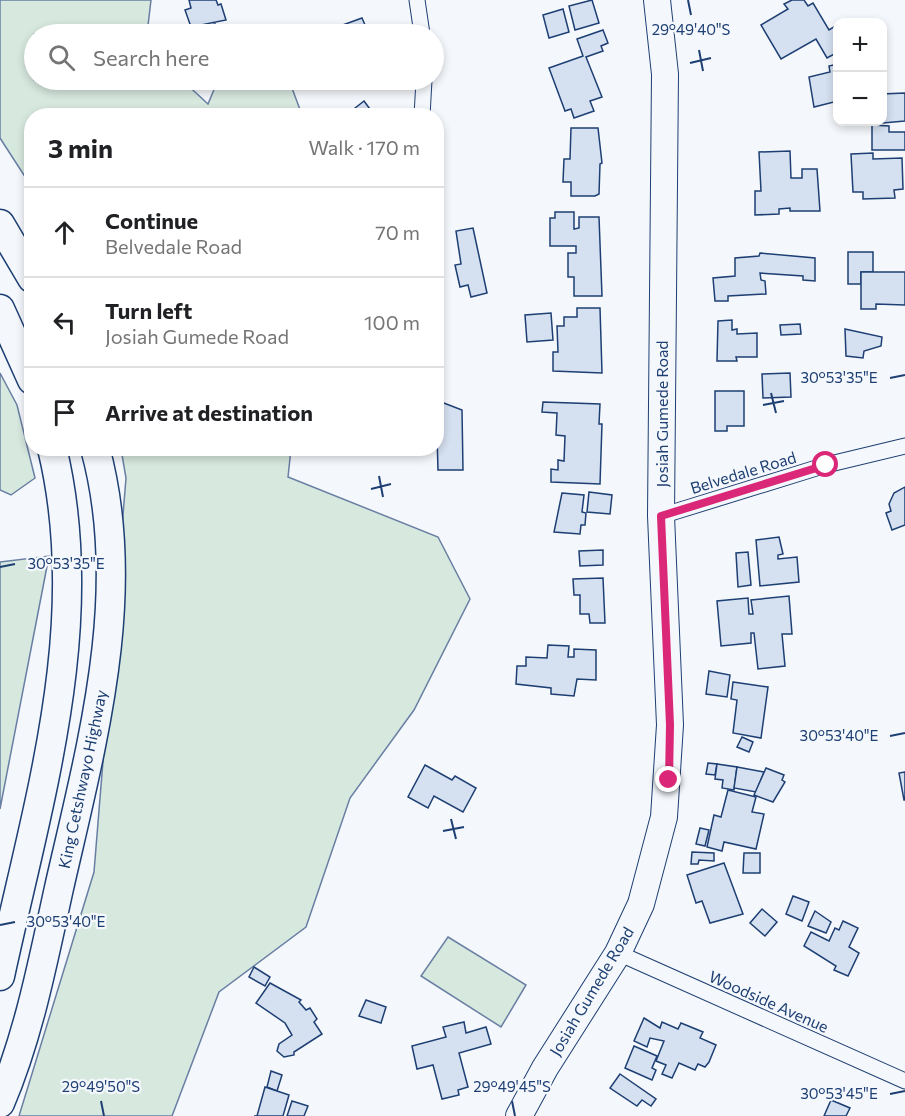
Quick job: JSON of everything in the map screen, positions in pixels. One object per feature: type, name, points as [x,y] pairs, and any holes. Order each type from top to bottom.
[{"type":"highway","points":[[0,224],[24,264]]},
{"type":"highway","points":[[0,309],[24,362]]},
{"type":"highway","points":[[0,976],[51,739],[65,659],[69,596],[67,534],[53,456]]},
{"type":"highway","name":"King Cetshwayo Highway","points":[[0,1103],[32,1005],[95,729],[105,655],[110,587],[108,528],[95,456]]},
{"type":"main road","name":"Josiah Gumede Road","points":[[519,1116],[545,1068],[618,953],[641,903],[657,852],[669,780],[670,725],[661,516],[665,74],[657,0]]},
{"type":"street","points":[[417,0],[421,24]]},
{"type":"street","points":[[422,108],[423,90]]},
{"type":"street","name":"Belvedale Road","points":[[661,516],[826,465],[905,446]]},
{"type":"street","name":"Woodside Avenue","points":[[618,953],[905,1081]]},
{"type":"shaded area","points":[[0,0],[151,0],[148,24],[24,24],[24,90],[193,90],[208,104],[214,90],[293,90],[299,108],[24,108],[24,175],[0,138]]},
{"type":"shaded area","points":[[0,373],[17,405],[24,433],[24,456],[30,456],[35,478],[11,495],[0,490]]},
{"type":"shaded area","points":[[122,456],[290,456],[288,477],[438,537],[470,599],[414,710],[350,798],[306,927],[219,992],[172,1116],[19,1116],[94,872],[126,478]]},
{"type":"shaded area","points":[[49,556],[0,809],[0,562]]},
{"type":"shaded area","points":[[448,937],[526,985],[501,1027],[421,976]]},
{"type":"building","points":[[189,0],[216,0],[218,5],[221,4],[226,20],[190,24],[185,10],[191,8]]},
{"type":"building","points":[[592,0],[599,23],[575,30],[569,6]]},
{"type":"building","points":[[792,0],[804,0],[808,6],[813,3],[829,30],[833,28],[833,55],[827,58],[816,39],[781,59],[761,25],[788,9],[784,4]]},
{"type":"building","points":[[563,9],[569,32],[549,38],[543,15]]},
{"type":"building","points":[[362,18],[365,24],[346,24]]},
{"type":"building","points":[[603,30],[608,43],[601,46],[603,51],[586,57],[602,97],[590,101],[594,111],[574,118],[571,109],[565,111],[549,68],[583,56],[577,39]]},
{"type":"building","points":[[833,65],[833,102],[814,107],[809,77],[830,72],[829,66]]},
{"type":"building","points":[[905,93],[905,121],[887,123],[887,94]]},
{"type":"building","points":[[364,101],[369,108],[355,108]]},
{"type":"building","points":[[872,126],[889,126],[889,132],[905,132],[905,150],[872,150]]},
{"type":"building","points":[[571,128],[598,128],[602,163],[600,164],[599,194],[595,196],[571,196],[571,182],[563,182],[564,159],[570,159]]},
{"type":"building","points":[[790,151],[791,178],[802,178],[802,169],[817,169],[820,211],[790,211],[790,208],[779,209],[779,214],[755,215],[755,191],[761,191],[759,152]]},
{"type":"building","points":[[873,153],[873,159],[902,158],[903,189],[894,190],[895,198],[863,199],[863,192],[853,192],[851,154]]},
{"type":"building","points":[[555,212],[574,212],[574,229],[579,228],[579,217],[599,217],[602,296],[574,296],[574,277],[568,277],[568,253],[576,253],[576,246],[550,246],[550,218],[555,218]]},
{"type":"building","points":[[473,228],[487,293],[471,297],[468,285],[460,287],[455,265],[461,264],[456,231]]},
{"type":"building","points":[[848,252],[873,252],[873,272],[861,272],[861,284],[848,284]]},
{"type":"building","points":[[760,253],[815,258],[815,281],[803,280],[803,276],[760,273],[761,280],[765,281],[766,294],[728,296],[728,301],[715,301],[713,278],[735,276],[735,258],[759,256]]},
{"type":"building","points":[[861,272],[905,272],[905,305],[876,304],[876,309],[861,309]]},
{"type":"building","points":[[577,308],[600,308],[602,373],[553,371],[553,352],[558,352],[557,326],[564,326],[564,317],[577,317]]},
{"type":"building","points":[[551,313],[553,340],[527,342],[525,315]]},
{"type":"building","points":[[732,320],[732,330],[737,329],[737,334],[757,333],[757,357],[736,357],[737,361],[717,361],[718,321]]},
{"type":"building","points":[[800,324],[801,334],[781,335],[780,325]]},
{"type":"building","points":[[845,329],[882,337],[881,346],[864,351],[863,358],[846,356]]},
{"type":"building","points":[[790,373],[791,397],[763,398],[762,374]]},
{"type":"building","points":[[715,391],[744,391],[744,426],[727,426],[727,431],[715,431]]},
{"type":"building","points":[[543,402],[600,404],[599,424],[602,424],[600,484],[551,482],[551,469],[558,470],[558,460],[564,461],[565,436],[556,435],[557,413],[542,412]]},
{"type":"building","points":[[444,403],[462,410],[463,470],[438,470],[438,456],[444,456]]},
{"type":"building","points":[[905,487],[905,525],[892,530],[886,513],[891,511],[889,504],[894,493]]},
{"type":"building","points":[[589,492],[612,495],[610,514],[587,512]]},
{"type":"building","points":[[562,493],[584,495],[582,512],[586,513],[585,525],[581,525],[580,534],[554,532]]},
{"type":"building","points":[[779,537],[783,554],[778,555],[778,559],[797,557],[799,582],[760,586],[756,540]]},
{"type":"building","points":[[603,550],[603,565],[580,566],[579,551]]},
{"type":"building","points":[[748,552],[751,585],[738,587],[736,553]]},
{"type":"building","points":[[603,578],[605,623],[590,623],[589,614],[580,614],[580,595],[574,595],[573,579]]},
{"type":"building","points":[[789,596],[792,634],[782,634],[785,666],[758,669],[754,633],[751,633],[751,643],[721,646],[717,601],[748,598],[749,614],[753,614],[751,600]]},
{"type":"building","points":[[548,645],[569,646],[568,657],[574,657],[574,649],[596,650],[596,680],[577,679],[574,696],[551,694],[551,688],[516,684],[517,666],[526,666],[526,657],[547,658]]},
{"type":"building","points":[[709,671],[730,675],[727,697],[706,694]]},
{"type":"building","points":[[733,682],[768,687],[761,738],[733,733],[737,700],[731,699]]},
{"type":"building","points":[[742,737],[753,742],[749,752],[737,747]]},
{"type":"building","points":[[708,763],[717,764],[715,775],[706,774]]},
{"type":"building","points":[[717,764],[737,767],[734,790],[722,788],[723,780],[715,779]]},
{"type":"building","points":[[425,765],[452,780],[455,776],[476,788],[463,812],[434,796],[428,808],[408,797]]},
{"type":"building","points":[[737,767],[764,772],[756,792],[734,788]]},
{"type":"building","points":[[766,768],[784,775],[782,780],[785,782],[773,802],[754,795]]},
{"type":"building","points":[[905,772],[905,800],[904,800],[899,773]]},
{"type":"building","points":[[728,790],[756,797],[752,812],[764,814],[756,849],[724,842],[722,851],[707,847],[714,815],[721,817]]},
{"type":"building","points":[[700,828],[709,830],[705,846],[696,844]]},
{"type":"building","points":[[692,852],[714,853],[714,861],[699,860],[698,864],[691,864]]},
{"type":"building","points":[[744,853],[760,853],[760,873],[743,873]]},
{"type":"building","points":[[724,863],[743,914],[710,923],[702,901],[696,903],[687,875]]},
{"type":"building","points":[[793,896],[809,902],[802,921],[786,914]]},
{"type":"building","points":[[762,909],[777,922],[765,936],[750,923]]},
{"type":"building","points":[[815,911],[831,922],[826,933],[808,926]]},
{"type":"building","points":[[843,921],[858,928],[849,947],[859,953],[848,976],[834,970],[836,966],[804,946],[811,932],[829,941],[835,928],[839,930]]},
{"type":"building","points":[[254,967],[270,977],[265,986],[249,977]]},
{"type":"building","points":[[270,983],[301,1000],[299,1002],[306,1010],[310,1008],[317,1019],[314,1022],[322,1034],[294,1052],[294,1055],[284,1057],[277,1051],[279,1044],[292,1035],[285,1023],[256,1003]]},
{"type":"building","points":[[366,1000],[386,1007],[381,1023],[359,1016]]},
{"type":"building","points":[[644,1018],[660,1028],[662,1022],[678,1029],[681,1023],[703,1032],[700,1038],[716,1045],[709,1062],[705,1067],[698,1064],[695,1070],[679,1063],[672,1078],[662,1074],[666,1065],[656,1061],[664,1041],[650,1038],[647,1047],[634,1041]]},
{"type":"building","points":[[464,1022],[466,1033],[486,1027],[491,1044],[459,1053],[468,1087],[458,1090],[459,1095],[442,1099],[433,1065],[417,1069],[412,1046],[446,1037],[443,1027]]},
{"type":"building","points":[[634,1046],[657,1056],[652,1068],[656,1070],[652,1080],[625,1068]]},
{"type":"building","points":[[271,1071],[282,1075],[277,1091],[267,1087]]},
{"type":"building","points":[[620,1074],[656,1099],[651,1106],[642,1100],[637,1106],[610,1088]]},
{"type":"building","points":[[265,1087],[289,1095],[283,1116],[257,1116]]},
{"type":"building","points":[[831,1100],[850,1108],[846,1116],[824,1116]]},
{"type":"building","points":[[292,1101],[308,1106],[304,1116],[287,1116]]},
{"type":"route","points":[[669,780],[670,725],[661,516],[826,465]]}]
